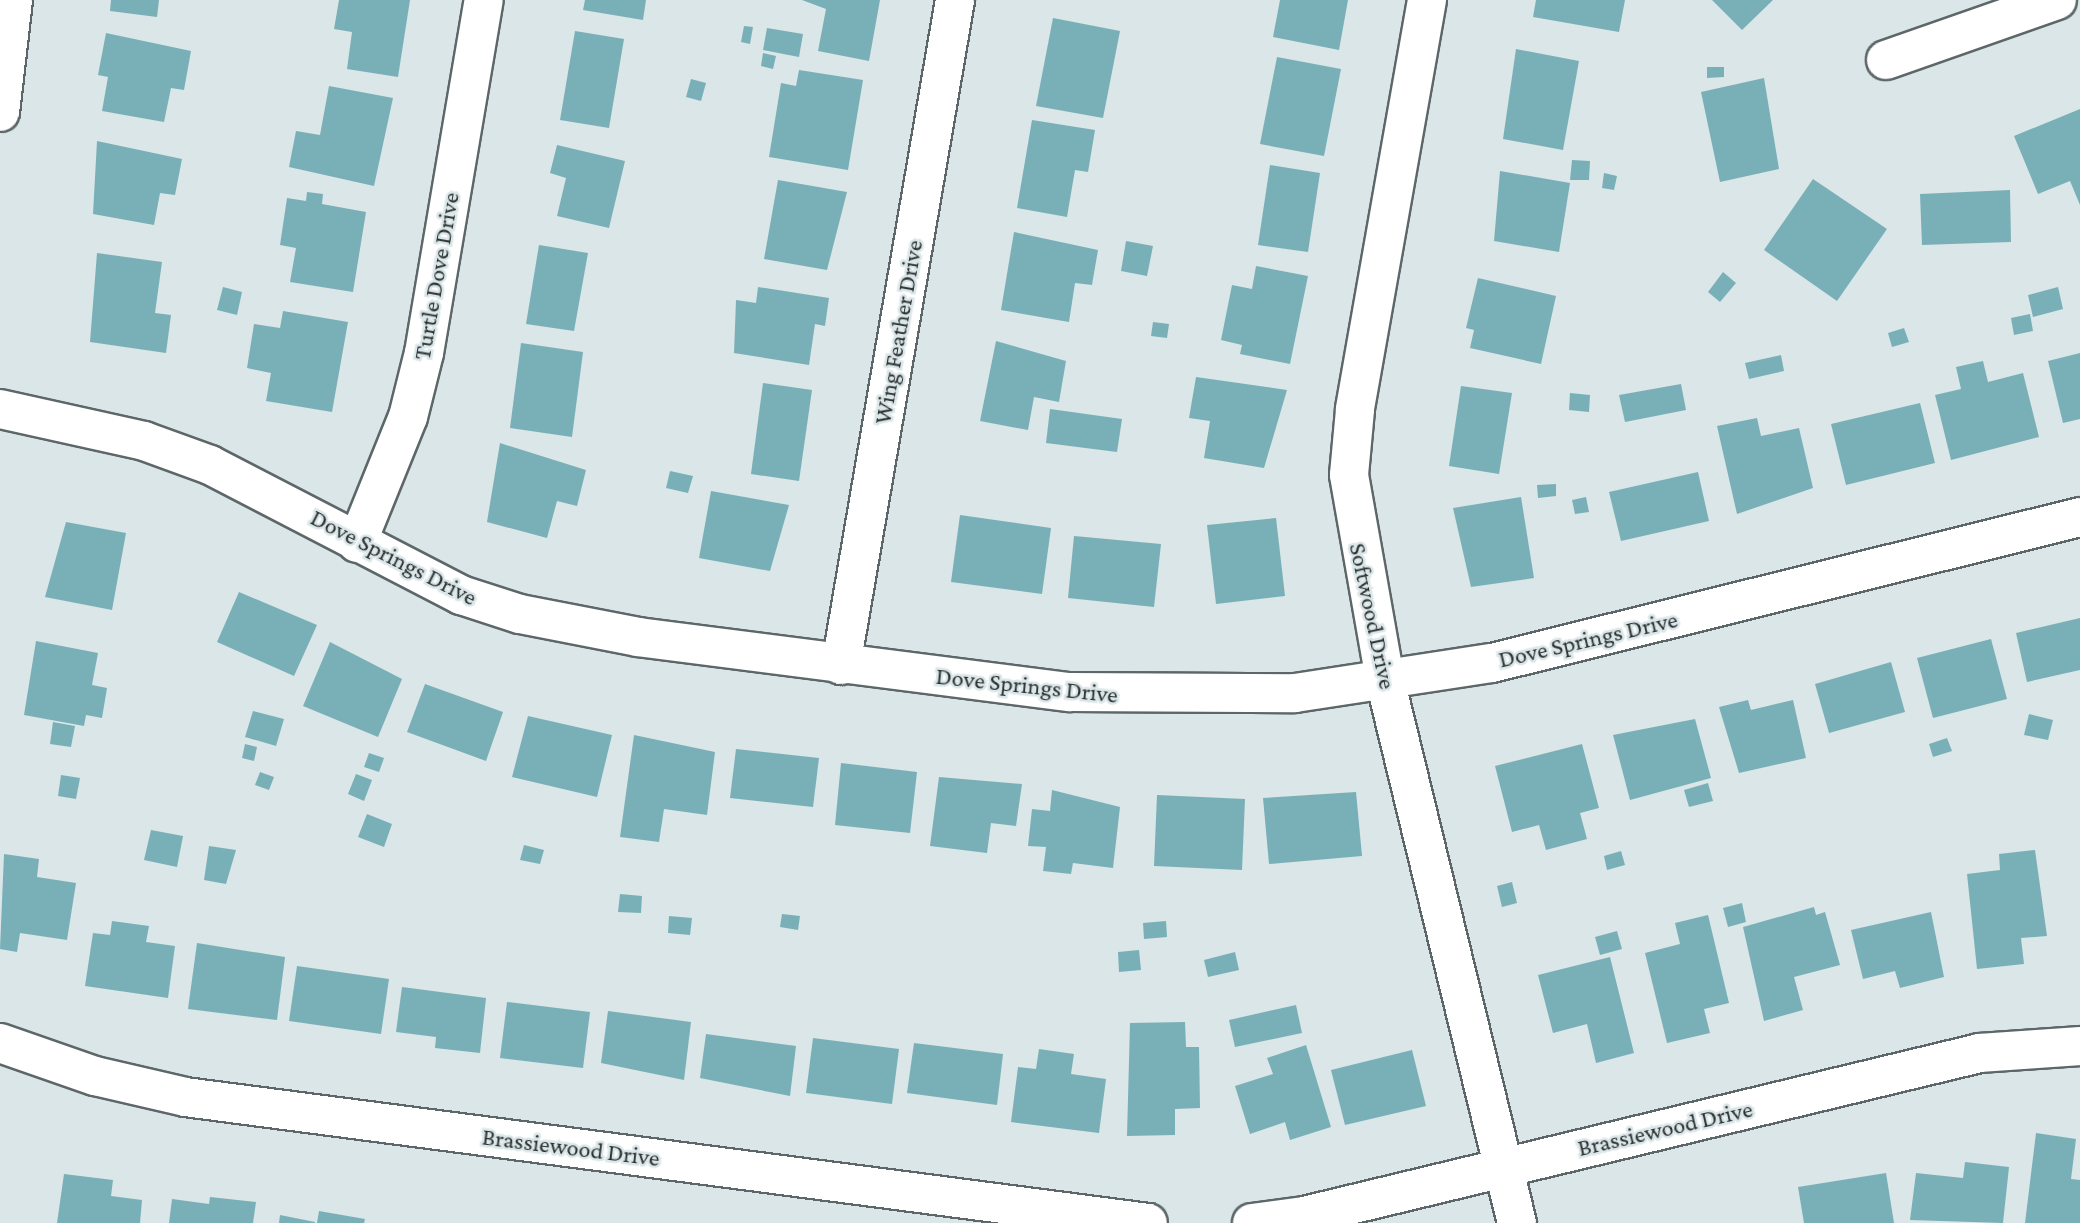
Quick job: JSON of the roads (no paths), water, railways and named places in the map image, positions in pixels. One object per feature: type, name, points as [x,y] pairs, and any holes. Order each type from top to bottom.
[{"type":"street","points":[[0,112],[13,0]]},
{"type":"street","name":"Turtle Dove Drive","points":[[357,542],[408,416],[424,353],[484,0]]},
{"type":"street","name":"Wing Feather Drive","points":[[841,665],[955,0]]},
{"type":"street","name":"Softwood Drive","points":[[1427,0],[1355,410],[1349,475],[1385,680],[1506,1166],[1517,1223]]},
{"type":"street","points":[[1886,60],[2057,0]]},
{"type":"street","name":"Dove Springs Drive","points":[[0,409],[144,441],[211,465],[461,595],[520,614],[841,665],[1144,695],[1296,693],[1492,663],[2080,517]]},
{"type":"street","name":"Brassiewood Drive","points":[[0,1043],[95,1076],[185,1097],[1148,1223]]},
{"type":"street","name":"Brassiewood Drive","points":[[1252,1223],[1506,1166],[1980,1053],[2080,1046]]}]
